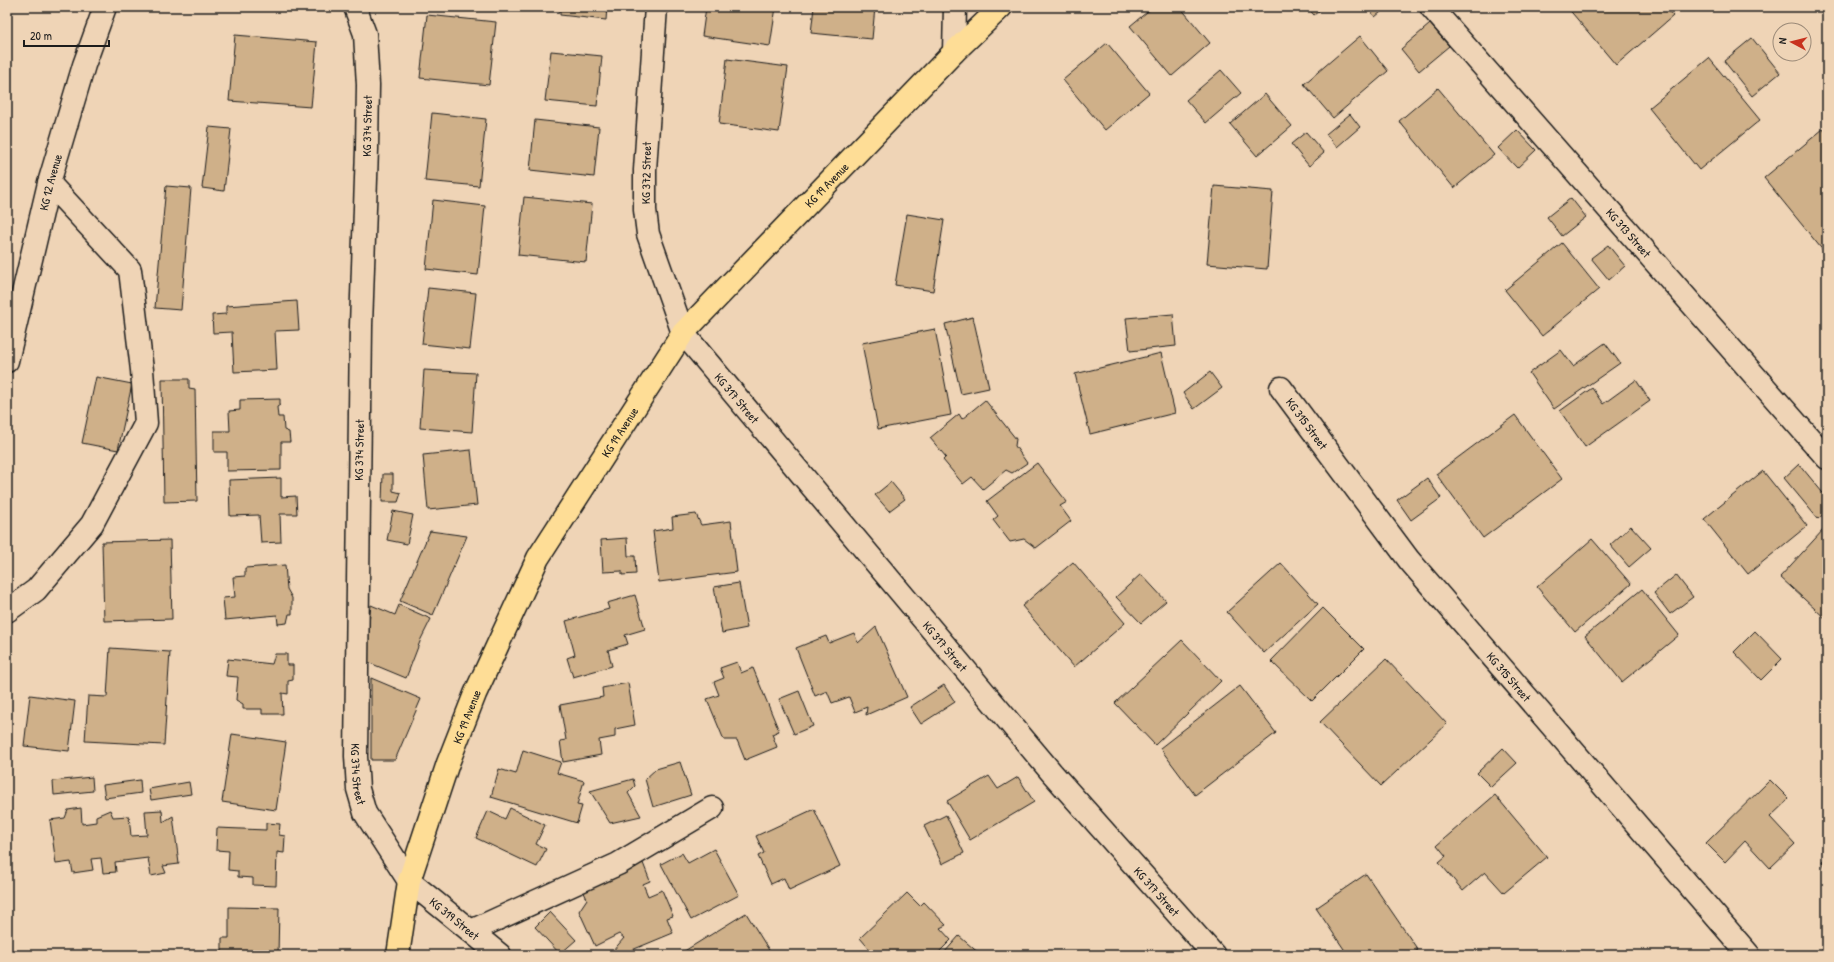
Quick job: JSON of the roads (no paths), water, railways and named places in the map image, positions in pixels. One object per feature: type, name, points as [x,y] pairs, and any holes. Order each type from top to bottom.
[{"type":"main road","name":"KG 19 Avenue","points":[[398,955],[409,881],[438,792],[475,694],[538,558],[683,333],[954,52],[1001,7]]},
{"type":"street","name":"KG 12 Avenue","points":[[7,361],[49,183],[84,65],[105,7]]},
{"type":"street","name":"KG 374 Street","points":[[355,7],[365,34],[368,84],[361,326],[356,756],[358,789],[365,813],[409,881]]},
{"type":"street","name":"KG 372 Street","points":[[656,7],[644,170],[645,210],[648,234],[683,333]]},
{"type":"street","points":[[954,52],[955,7]]},
{"type":"street","name":"KG 313 Street","points":[[1431,7],[1827,458]]},
{"type":"street","points":[[7,611],[36,590],[92,524],[146,423],[142,370],[130,270],[49,183]]},
{"type":"street","name":"KG 317 Street","points":[[683,333],[1052,773],[1214,955]]},
{"type":"street","name":"KG 315 Street","points":[[1281,388],[1409,560],[1749,955]]},
{"type":"street","points":[[471,931],[618,864],[712,808]]},
{"type":"street","name":"KG 319 Street","points":[[409,881],[500,955]]}]
